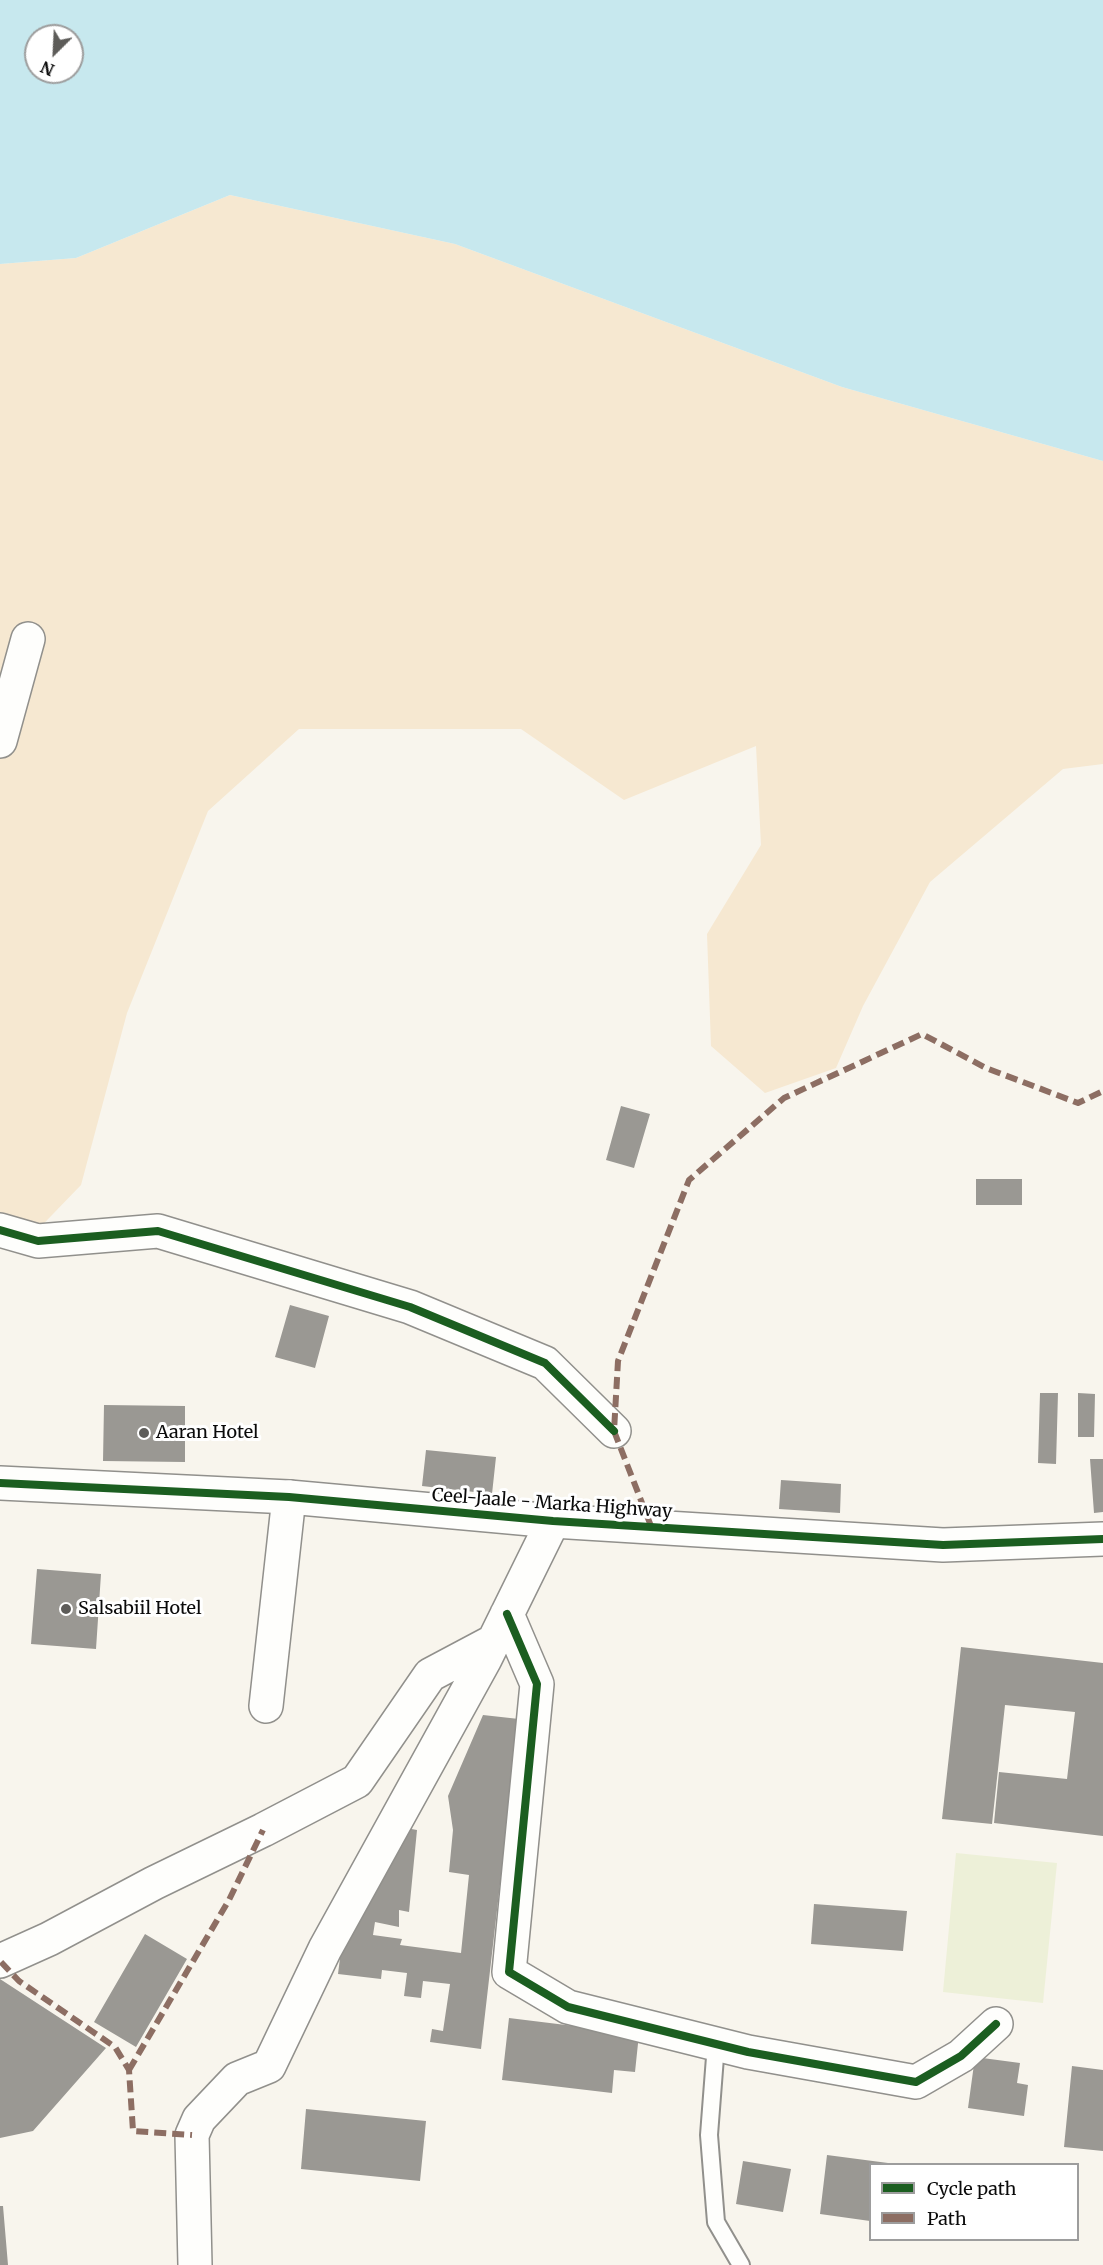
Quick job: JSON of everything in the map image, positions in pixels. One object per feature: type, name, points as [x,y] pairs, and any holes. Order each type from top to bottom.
[{"type":"street","points":[[0,741],[28,639]]},
{"type":"street","points":[[0,1230],[38,1241],[158,1231],[410,1307],[545,1362],[614,1431]]},
{"type":"street","name":"Ceel-Jaale - Marka Highway","points":[[0,1483],[289,1497],[552,1521],[943,1545],[1103,1539]]},
{"type":"street","points":[[266,1706],[289,1497]]},
{"type":"street","points":[[195,2265],[192,2135],[199,2119],[237,2079],[269,2066],[325,1949],[501,1628],[552,1521]]},
{"type":"street","points":[[0,1961],[49,1939],[154,1882],[263,1830],[357,1781],[430,1675],[501,1628]]},
{"type":"street","points":[[501,1628],[537,1684],[509,1972],[568,2007],[747,2052],[916,2082],[961,2056],[996,2025]]},
{"type":"lane","points":[[716,2044],[710,2135],[716,2222],[741,2265]]},
{"type":"sand","points":[[230,195],[455,244],[842,387],[1103,461],[1103,764],[1063,769],[930,882],[863,1006],[836,1068],[765,1093],[711,1046],[707,934],[761,845],[756,746],[624,800],[521,729],[299,729],[208,811],[127,1013],[81,1185],[24,1244],[0,1240],[0,264],[76,258]]},
{"type":"green space","points":[[956,1853],[1057,1863],[1043,2003],[943,1992]]},
{"type":"water","points":[[0,0],[1103,0],[1103,461],[842,387],[455,244],[230,195],[76,258],[0,264]]},
{"type":"building","points":[[621,1106],[650,1114],[634,1168],[606,1160]]},
{"type":"building","points":[[976,1179],[1022,1179],[1022,1205],[976,1205]]},
{"type":"building","points":[[290,1305],[329,1316],[315,1368],[275,1357]]},
{"type":"building","points":[[1040,1393],[1058,1393],[1056,1464],[1038,1463]]},
{"type":"building","points":[[1078,1393],[1095,1394],[1094,1437],[1078,1437]]},
{"type":"building","name":"Aaran Hotel","points":[[104,1405],[185,1406],[185,1462],[103,1461]]},
{"type":"building","points":[[426,1450],[496,1457],[492,1494],[422,1486]]},
{"type":"building","points":[[1090,1459],[1103,1459],[1103,1512],[1094,1513]]},
{"type":"building","points":[[781,1480],[841,1484],[840,1513],[779,1509]]},
{"type":"building","name":"Salsabiil Hotel","points":[[37,1569],[101,1574],[96,1649],[31,1644]]},
{"type":"building","points":[[961,1647],[1103,1663],[1103,1836],[994,1823],[999,1772],[1067,1779],[1075,1712],[1005,1705],[992,1824],[942,1819]]},
{"type":"building","points":[[483,1715],[519,1719],[481,2049],[430,2042],[432,2029],[443,2031],[450,1984],[423,1981],[421,1998],[404,1996],[407,1973],[382,1970],[381,1979],[338,1974],[345,1918],[406,1828],[417,1830],[409,1912],[399,1910],[399,1927],[375,1922],[373,1935],[402,1939],[400,1945],[461,1953],[469,1875],[449,1872],[453,1830],[448,1796]]},
{"type":"building","points":[[814,1904],[907,1911],[903,1951],[811,1944]]},
{"type":"building","points":[[145,1934],[187,1959],[136,2047],[94,2022]]},
{"type":"building","points":[[0,1979],[106,2048],[33,2131],[0,2138]]},
{"type":"building","points":[[509,2018],[639,2034],[635,2072],[614,2070],[612,2093],[502,2080]]},
{"type":"building","points":[[975,2057],[1020,2063],[1017,2083],[1028,2085],[1024,2116],[968,2108]]},
{"type":"building","points":[[1072,2066],[1103,2070],[1103,2151],[1064,2147]]},
{"type":"building","points":[[306,2109],[426,2121],[420,2181],[301,2169]]},
{"type":"building","points":[[827,2155],[888,2163],[869,2163],[869,2221],[820,2214]]},
{"type":"building","points":[[743,2161],[791,2169],[783,2212],[736,2204]]},
{"type":"building","points":[[0,2206],[3,2206],[8,2265],[0,2265]]},
{"type":"marked path","points":[[651,1526],[614,1431],[618,1361],[689,1180],[784,1098],[922,1034],[986,1068],[1078,1103],[1103,1091]]},
{"type":"marked path","points":[[129,2070],[229,1900],[263,1830]]},
{"type":"marked path","points":[[1,1962],[19,1981],[115,2047],[129,2070],[133,2131],[192,2135]]},
{"type":"cycle path","points":[[0,1230],[38,1241],[158,1231],[410,1307],[545,1363],[614,1431]]},
{"type":"cycle path","points":[[0,1483],[289,1497],[553,1521],[943,1545],[1103,1539]]},
{"type":"cycle path","points":[[507,1614],[537,1684],[509,1972],[568,2007],[748,2052],[916,2082],[961,2056],[996,2024]]},
{"type":"place","name":"Aaran Hotel","points":[[144,1433]]},
{"type":"place","name":"Salsabiil Hotel","points":[[66,1609]]}]
